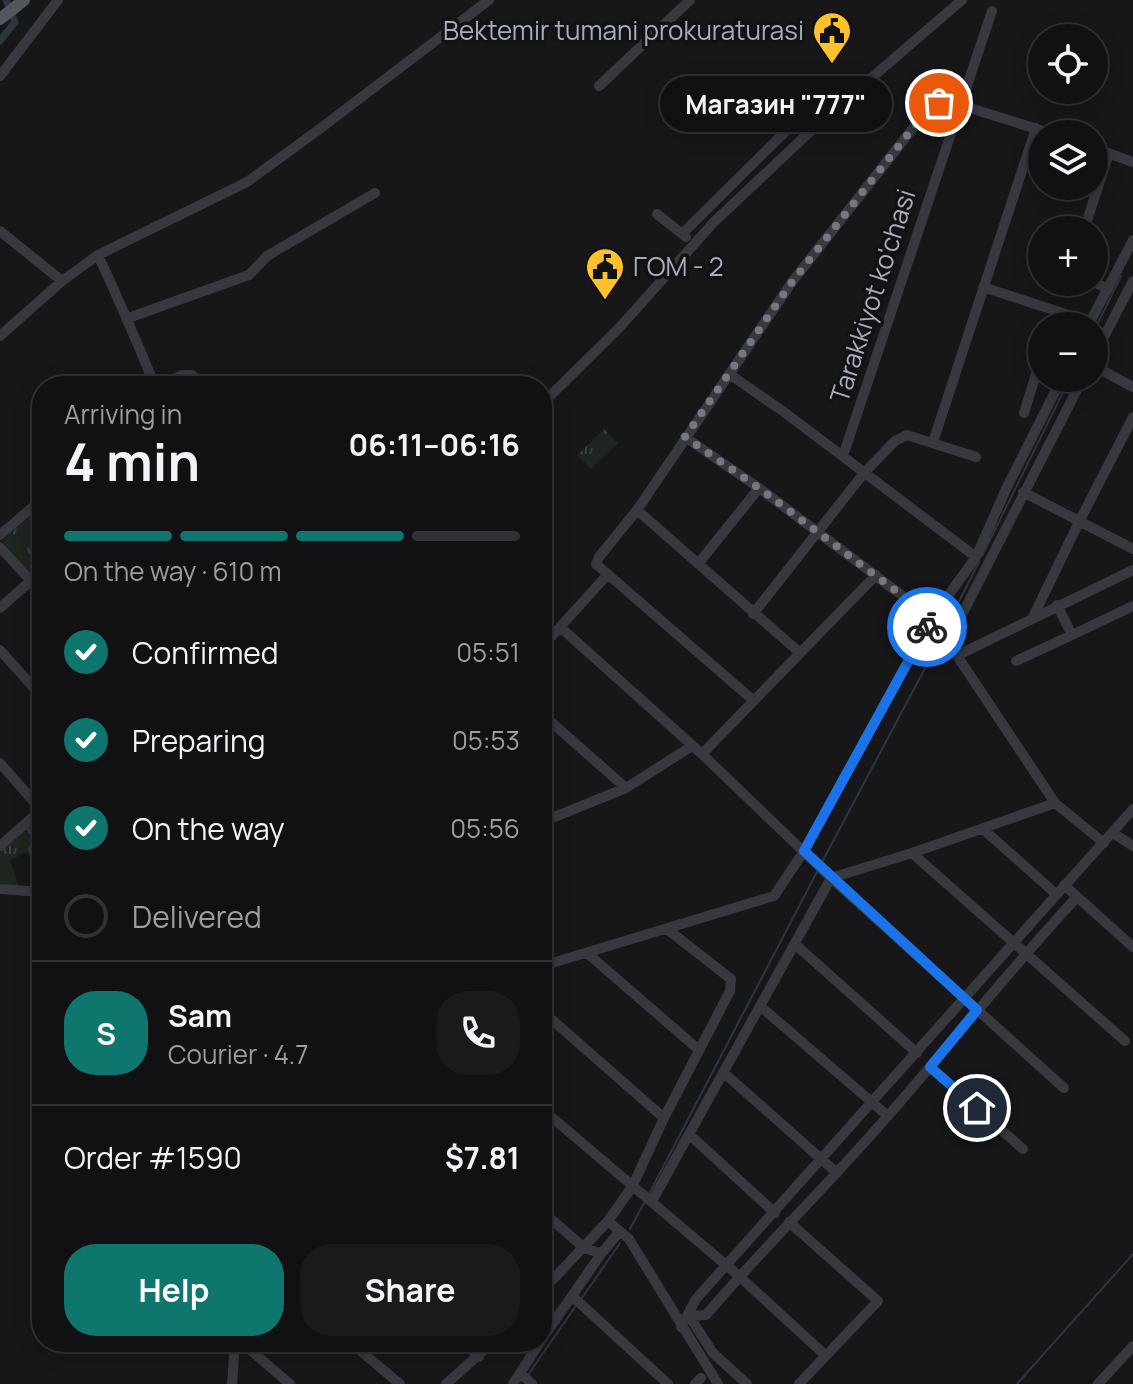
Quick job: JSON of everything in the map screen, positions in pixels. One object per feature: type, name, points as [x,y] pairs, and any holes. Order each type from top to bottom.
[{"type":"main road","points":[[0,10],[19,1]]},
{"type":"main road","points":[[0,19],[19,1]]},
{"type":"street","points":[[0,76],[58,0]]},
{"type":"street","points":[[0,336],[62,281],[98,255],[247,182],[489,0]]},
{"type":"street","points":[[599,86],[690,0]]},
{"type":"street","points":[[552,394],[619,328],[693,244],[811,131],[962,0]]},
{"type":"street","name":"Tarakkiyot ko'chasi","points":[[843,456],[992,11]]},
{"type":"street","points":[[754,701],[596,564],[599,557],[637,510],[792,282],[932,104],[960,105],[1028,126]]},
{"type":"street","points":[[682,234],[798,119],[811,131]]},
{"type":"street","points":[[933,442],[1028,152]]},
{"type":"street","points":[[1089,216],[1109,153],[1133,162]]},
{"type":"street","points":[[128,318],[249,275],[267,256],[375,193]]},
{"type":"street","points":[[657,214],[693,244]]},
{"type":"street","points":[[0,231],[62,281]]},
{"type":"street","points":[[1108,289],[1133,241]]},
{"type":"street","points":[[98,255],[151,376]]},
{"type":"street","points":[[1108,329],[1133,281]]},
{"type":"street","points":[[983,287],[1056,311]]},
{"type":"street","points":[[729,374],[976,557]]},
{"type":"street","points":[[1108,374],[1133,387]]},
{"type":"street","points":[[1024,413],[1031,392]]},
{"type":"street","points":[[552,963],[774,896],[804,851],[932,618],[976,557],[1055,392]]},
{"type":"street","points":[[948,642],[1076,392]]},
{"type":"street","points":[[1033,617],[1133,417]]},
{"type":"street","points":[[753,614],[864,473],[901,436],[933,442],[976,457]]},
{"type":"street","points":[[685,437],[759,488],[932,618],[1055,803],[1104,843]]},
{"type":"street","points":[[698,564],[759,488]]},
{"type":"street","points":[[1023,492],[1133,549]]},
{"type":"street","points":[[0,535],[32,508]]},
{"type":"street","points":[[637,510],[799,652]]},
{"type":"street","points":[[0,547],[32,575]]},
{"type":"street","points":[[958,655],[1131,572],[1133,560]]},
{"type":"street","points":[[552,636],[608,574]]},
{"type":"street","points":[[702,754],[876,575]]},
{"type":"street","points":[[0,608],[32,583]]},
{"type":"street","points":[[1057,605],[1072,635]]},
{"type":"street","points":[[1016,661],[1133,606]]},
{"type":"street","points":[[560,627],[1064,1088]]},
{"type":"street","points":[[0,650],[32,686]]},
{"type":"street","points":[[552,723],[626,788]]},
{"type":"street","points":[[552,816],[626,788],[692,746]]},
{"type":"street","points":[[0,763],[32,799]]},
{"type":"street","points":[[652,1201],[831,878],[1055,803]]},
{"type":"street","points":[[681,1327],[696,1299],[1133,809]]},
{"type":"street","points":[[0,846],[32,819]]},
{"type":"street","points":[[983,829],[1056,894]]},
{"type":"street","points":[[1113,833],[1133,846]]},
{"type":"street","points":[[912,853],[1125,1041]]},
{"type":"street","points":[[1064,885],[1133,947]]},
{"type":"street","points":[[0,889],[32,891]]},
{"type":"street","points":[[689,1316],[706,1315],[888,1116],[1026,952],[1077,897]]},
{"type":"street","points":[[552,1280],[608,1221],[632,1187],[730,991],[731,979],[667,929]]},
{"type":"street","points":[[796,945],[917,1053]]},
{"type":"street","points":[[587,953],[699,1050]]},
{"type":"street","points":[[760,1006],[888,1116]]},
{"type":"street","points":[[552,1020],[664,1118]]},
{"type":"street","points":[[930,1067],[1023,1149]]},
{"type":"street","points":[[723,1072],[837,1173]]},
{"type":"street","points":[[552,1118],[728,1266],[825,1355]]},
{"type":"street","points":[[690,1135],[775,1213]]},
{"type":"street","points":[[552,1220],[583,1247],[601,1254]]},
{"type":"street","points":[[608,1221],[629,1239],[718,1384]]},
{"type":"street","points":[[789,1222],[878,1301],[799,1384]]},
{"type":"street","points":[[552,1325],[620,1231]]},
{"type":"street","points":[[572,1296],[668,1384]]},
{"type":"street","points":[[552,1316],[556,1319]]},
{"type":"street","points":[[689,1316],[713,1353],[747,1384]]},
{"type":"street","points":[[1129,1350],[1133,1365]]},
{"type":"street","points":[[1098,1384],[1129,1350]]},
{"type":"street","points":[[232,1384],[237,1352]]},
{"type":"street","points":[[250,1352],[290,1384]]},
{"type":"street","points":[[362,1352],[400,1384]]},
{"type":"street","points":[[474,1352],[479,1357]]},
{"type":"street","points":[[446,1384],[484,1352]]},
{"type":"street","points":[[513,1384],[534,1352]]},
{"type":"street","points":[[520,1373],[532,1384]]},
{"type":"green space","points":[[604,429],[618,443],[591,469],[577,455]]},
{"type":"green space","points":[[32,515],[32,573],[31,574],[2,541]]},
{"type":"green space","points":[[32,824],[32,848],[10,860],[19,887],[0,885],[0,852]]},
{"type":"waterway","points":[[0,41],[15,22],[6,0]]},
{"type":"waterway","points":[[1103,312],[1121,276]]},
{"type":"waterway","points":[[982,556],[1063,392]]},
{"type":"waterway","points":[[946,627],[979,562]]},
{"type":"waterway","points":[[821,864],[940,640]]},
{"type":"waterway","points":[[649,1194],[818,870]]},
{"type":"waterway","points":[[630,1229],[644,1203]]},
{"type":"waterway","points":[[582,1298],[620,1243]]},
{"type":"waterway","points":[[1017,1384],[1133,1254]]},
{"type":"waterway","points":[[552,1340],[575,1307]]},
{"type":"waterway","points":[[528,1375],[544,1352]]},
{"type":"way so far","points":[[927,627],[932,618],[759,488],[685,437],[792,282],[927,110],[932,104],[939,103]]},
{"type":"place","name":"Bektemir tumani prokuraturasi","points":[[832,65]]},
{"type":"place","name":"Магазин \"777\"","points":[[939,103]]},
{"type":"place","name":"ГОМ - 2","points":[[605,301]]},
{"type":"route","points":[[927,627],[804,851],[977,1010],[930,1067],[977,1108]]}]
